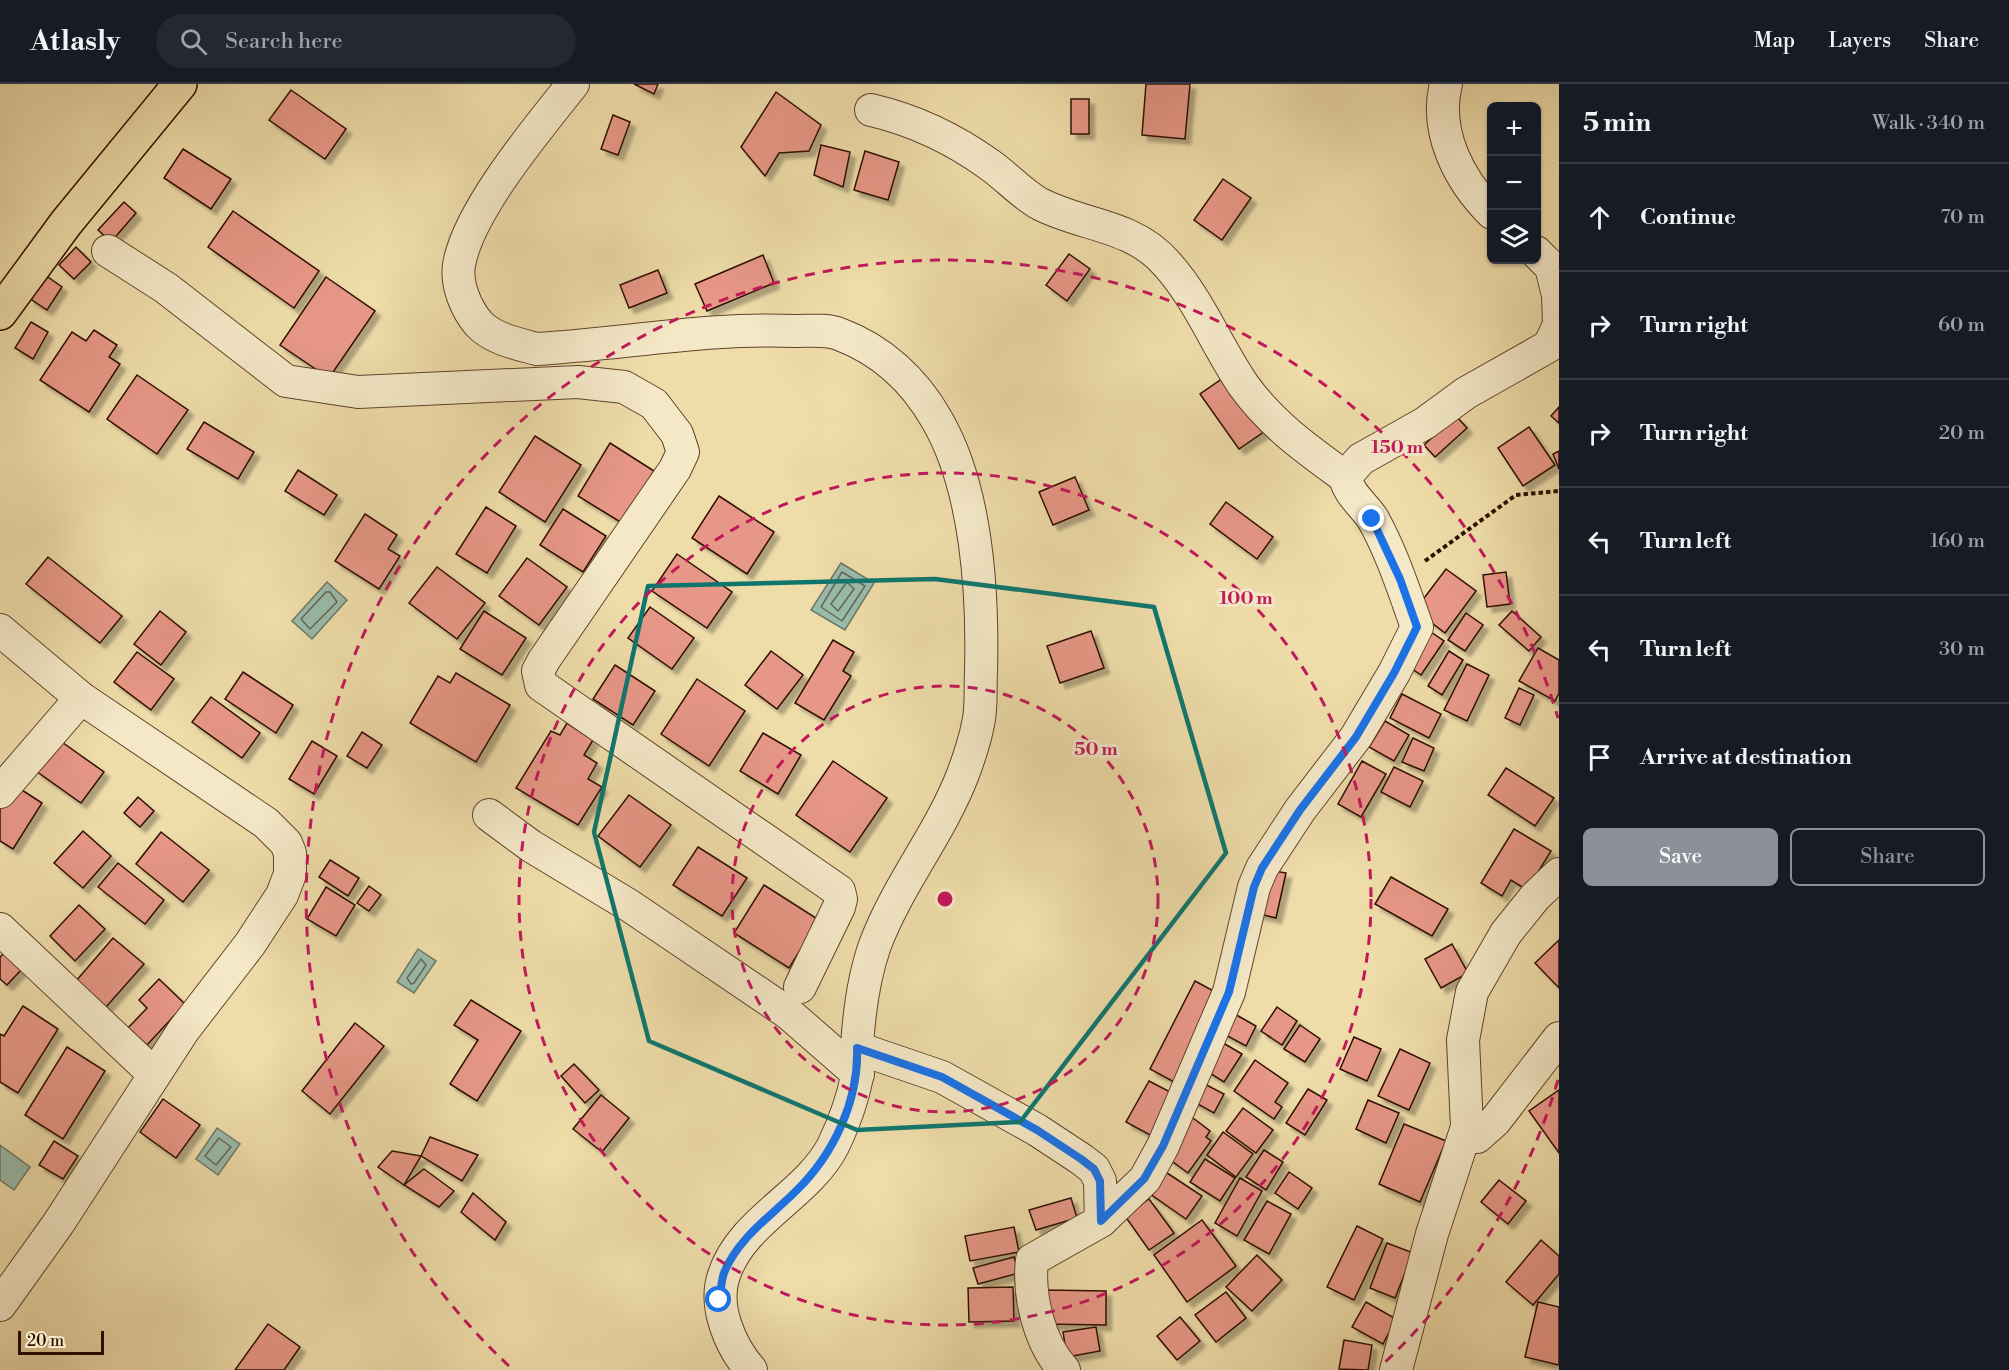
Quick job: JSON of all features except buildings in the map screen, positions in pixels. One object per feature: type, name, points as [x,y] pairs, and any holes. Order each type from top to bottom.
[{"type":"main road","points":[[0,313],[66,223],[180,84]]},
{"type":"street","points":[[573,84],[534,134],[486,203],[467,237],[458,267],[462,297],[480,325],[504,340],[537,349],[762,331],[836,332],[876,351],[907,376],[937,419],[958,466],[977,557],[981,611],[979,722],[964,772],[940,826],[904,884],[875,946],[863,995],[857,1061],[832,1148],[798,1190],[749,1234],[724,1273],[719,1300],[726,1328],[751,1370]]},
{"type":"street","points":[[1446,84],[1442,99],[1444,124],[1454,159],[1472,193],[1488,210]]},
{"type":"street","points":[[871,110],[900,117],[945,137],[989,165],[1038,203],[1128,234],[1155,252],[1181,283],[1243,385],[1267,415],[1290,437],[1345,477],[1347,487],[1372,519],[1400,579],[1417,627],[1411,643],[1356,737],[1300,810],[1262,868],[1254,887],[1229,992],[1163,1146],[1144,1179],[1101,1221],[1032,1260],[1032,1291],[1037,1313],[1049,1350],[1064,1370]]},
{"type":"street","points":[[108,251],[166,288],[286,381],[358,393],[578,382],[624,387],[654,404],[677,434],[682,452],[675,469],[544,660],[538,671],[541,685],[838,891],[841,899],[839,907],[800,987]]},
{"type":"street","points":[[1345,477],[1361,459],[1425,423],[1467,393],[1549,346],[1559,325],[1558,295],[1551,267],[1541,257]]},
{"type":"street","points":[[494,387],[494,357],[504,340]]},
{"type":"street","points":[[0,630],[81,698],[266,823],[286,843],[290,853],[290,874],[275,907],[183,1031],[58,1224],[0,1305]]},
{"type":"street","points":[[0,792],[81,698]]},
{"type":"street","points":[[489,815],[531,846],[630,906],[857,1061],[942,1077],[1037,1130],[1081,1159],[1094,1169],[1100,1181],[1101,1221]]},
{"type":"street","points":[[1396,1370],[1432,1234],[1465,1137],[1468,1111],[1462,1040],[1472,992],[1506,933],[1535,897],[1559,874]]},
{"type":"street","points":[[0,929],[154,1074]]},
{"type":"street","points":[[1465,1137],[1477,1137],[1495,1121],[1559,1038]]},
{"type":"path","points":[[1400,579],[1516,495],[1559,491]]},
{"type":"highlighted area","points":[[935,579],[1154,607],[1226,853],[1020,1122],[857,1130],[649,1041],[594,832],[648,586]]},
{"type":"water","points":[[841,563],[874,583],[845,630],[811,610]]},
{"type":"water","points":[[327,582],[347,600],[312,639],[292,621]]},
{"type":"water","points":[[418,949],[436,961],[414,993],[397,982]]},
{"type":"water","points":[[217,1128],[240,1144],[218,1175],[196,1159]]},
{"type":"water","points":[[0,1145],[30,1167],[14,1190],[0,1180]]},
{"type":"route","points":[[719,1300],[724,1273],[749,1234],[798,1190],[832,1148],[858,1074],[857,1048],[942,1077],[1037,1130],[1081,1159],[1094,1169],[1100,1181],[1101,1221],[1144,1179],[1163,1146],[1229,992],[1254,887],[1262,868],[1300,810],[1356,737],[1411,643],[1417,627],[1400,579],[1372,519]]}]
